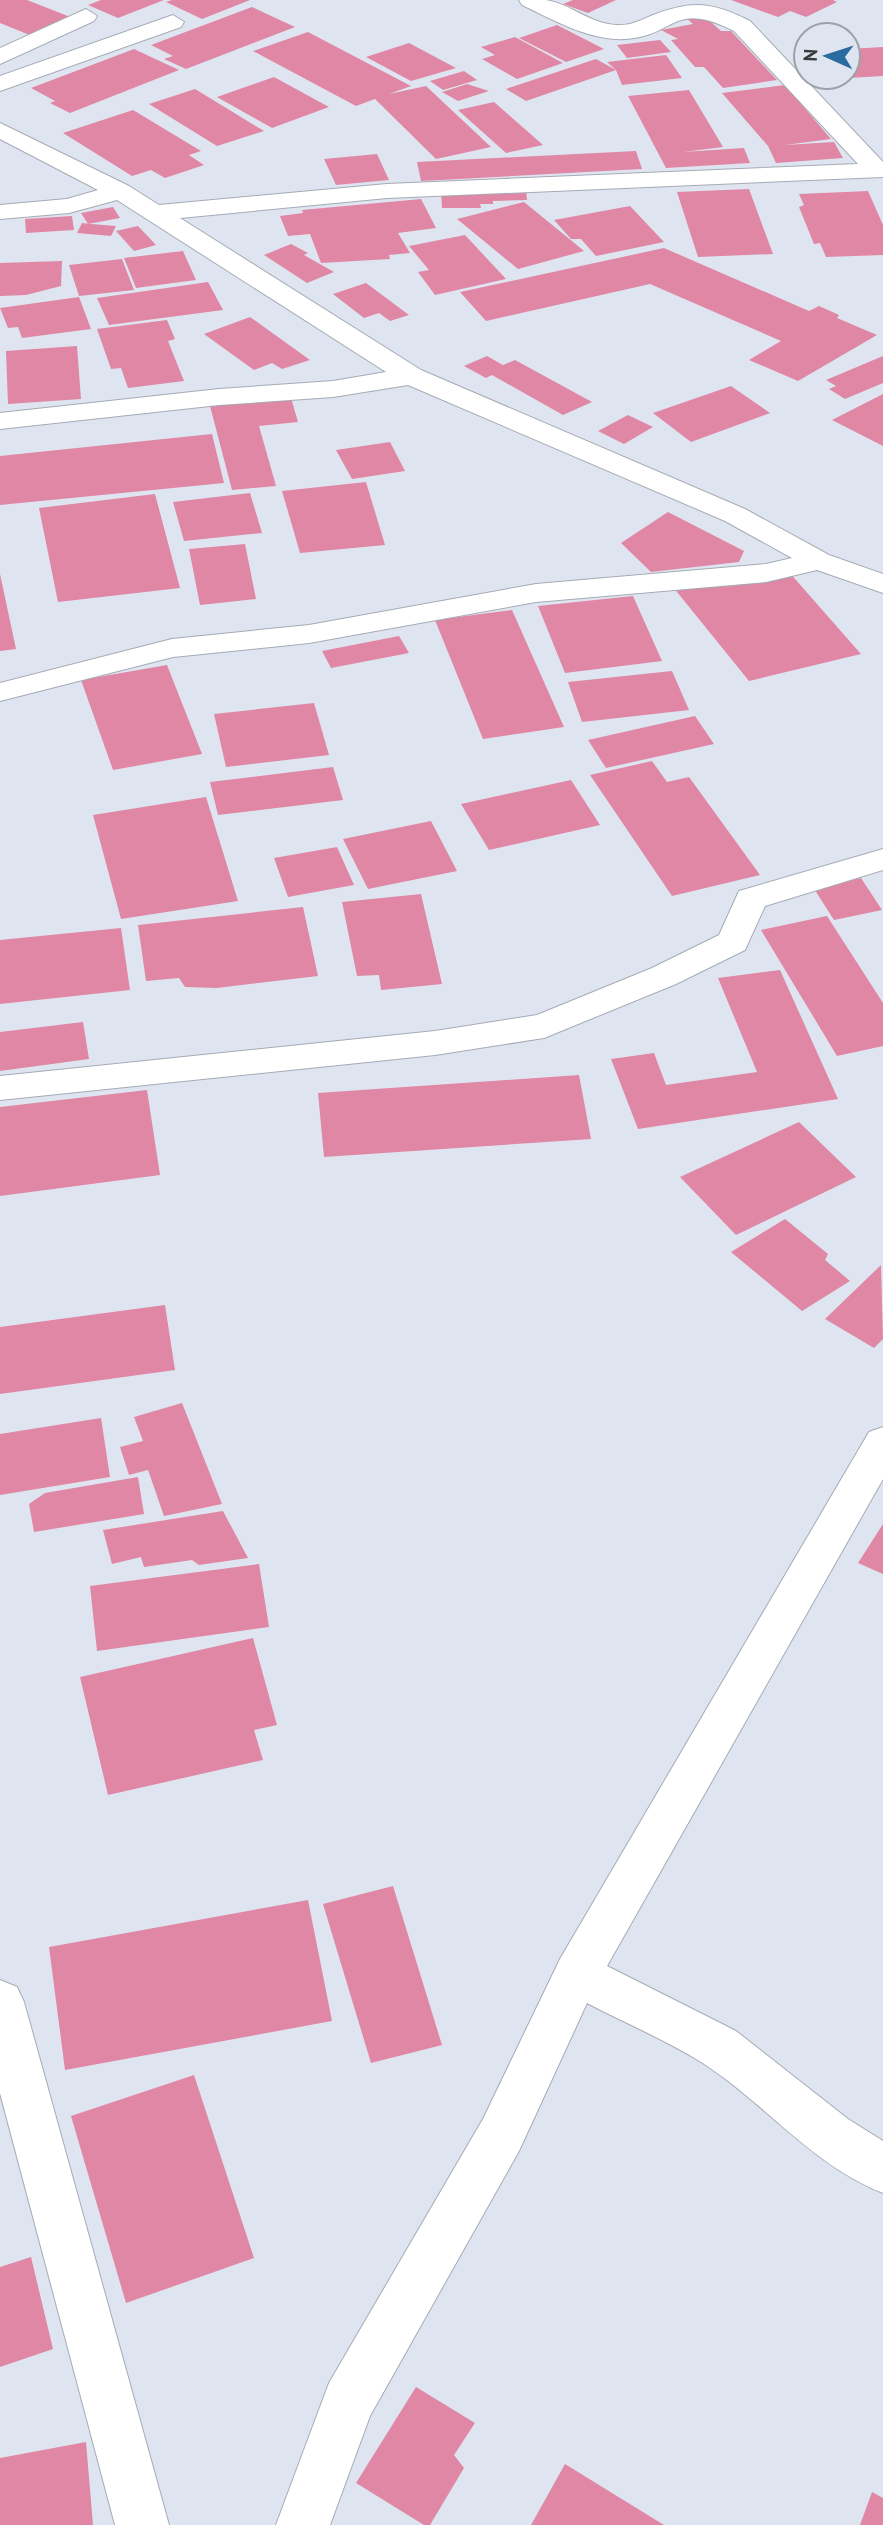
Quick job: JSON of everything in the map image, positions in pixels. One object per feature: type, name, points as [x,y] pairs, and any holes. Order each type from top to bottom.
[{"type":"street","points":[[530,0],[590,27],[618,32],[630,32],[689,8],[704,8],[717,13],[742,26],[880,170]]},
{"type":"street","points":[[0,57],[86,16]]},
{"type":"street","points":[[0,85],[173,22]]},
{"type":"street","points":[[0,130],[120,191],[411,376],[735,515],[819,561],[883,584]]},
{"type":"street","points":[[156,213],[387,191],[880,170]]},
{"type":"street","points":[[0,212],[69,206],[120,191]]},
{"type":"street","points":[[0,421],[219,397],[333,389],[411,376]]},
{"type":"street","points":[[0,692],[172,648],[309,634],[536,593],[766,573],[819,561]]},
{"type":"street","points":[[0,1088],[435,1043],[544,1026],[664,976],[733,942],[751,899],[883,859]]},
{"type":"street","points":[[303,2525],[348,2402],[501,2135],[577,1974],[883,1443]]},
{"type":"street","points":[[577,1974],[719,2047],[830,2135],[883,2169]]},
{"type":"street","points":[[0,2002],[142,2525]]},
{"type":"building","points":[[0,0],[27,0],[78,20],[37,38],[0,23]]},
{"type":"building","points":[[101,0],[164,0],[118,18],[88,5]]},
{"type":"building","points":[[250,0],[202,19],[166,2]]},
{"type":"building","points":[[573,0],[616,0],[588,13],[563,4]]},
{"type":"building","points":[[731,0],[837,2],[806,17],[790,11],[778,17]]},
{"type":"building","points":[[252,7],[295,27],[186,69],[164,59],[173,56],[151,45]]},
{"type":"building","points":[[702,14],[721,31],[731,31],[777,80],[723,88],[704,67],[695,67],[671,40],[678,39],[661,30],[693,24],[685,17]]},
{"type":"building","points":[[557,25],[604,49],[566,62],[519,38]]},
{"type":"building","points":[[308,32],[411,86],[389,94],[426,86],[491,147],[436,159],[375,99],[356,106],[253,51]]},
{"type":"building","points":[[515,37],[563,63],[517,79],[482,59],[495,55],[481,47]]},
{"type":"building","points":[[660,40],[671,52],[627,58],[617,45]]},
{"type":"building","points":[[409,43],[456,68],[411,81],[366,57]]},
{"type":"building","points":[[883,47],[883,76],[862,77],[862,48]]},
{"type":"building","points":[[134,49],[179,70],[70,113],[50,103],[55,101],[31,88]]},
{"type":"building","points":[[666,55],[682,78],[622,85],[616,70],[607,62]]},
{"type":"building","points":[[596,59],[616,70],[526,101],[506,89]]},
{"type":"building","points":[[464,71],[477,80],[443,90],[430,81]]},
{"type":"building","points":[[274,77],[329,107],[272,128],[217,97]]},
{"type":"building","points":[[467,84],[489,91],[458,101],[442,92]]},
{"type":"building","points":[[785,85],[831,139],[785,145],[834,142],[843,158],[776,163],[768,146],[722,93]]},
{"type":"building","points":[[195,89],[264,131],[217,146],[149,104]]},
{"type":"building","points":[[689,90],[723,147],[683,152],[744,148],[750,163],[666,168],[628,96]]},
{"type":"building","points":[[494,102],[543,145],[506,153],[458,110]]},
{"type":"building","points":[[133,110],[201,151],[189,155],[204,165],[165,178],[151,170],[132,176],[63,133]]},
{"type":"building","points":[[636,151],[642,169],[421,181],[417,162]]},
{"type":"building","points":[[377,154],[389,180],[336,185],[324,159]]},
{"type":"building","points":[[526,189],[527,200],[493,201],[493,204],[480,204],[481,208],[442,208],[441,190]]},
{"type":"building","points":[[749,189],[773,254],[698,257],[677,192]]},
{"type":"building","points":[[868,191],[883,225],[883,255],[826,257],[820,243],[814,244],[799,207],[804,205],[799,194]]},
{"type":"building","points":[[421,199],[436,228],[398,233],[410,253],[389,255],[390,259],[321,263],[310,234],[288,236],[280,216],[303,213],[302,210]]},
{"type":"building","points":[[524,202],[584,251],[518,269],[457,219]]},
{"type":"building","points":[[630,206],[664,242],[596,256],[581,239],[571,239],[554,220]]},
{"type":"building","points":[[113,207],[120,218],[88,224],[81,213]]},
{"type":"building","points":[[72,216],[74,230],[26,233],[25,219]]},
{"type":"building","points":[[82,223],[116,226],[111,236],[77,233]]},
{"type":"building","points":[[138,226],[156,245],[134,251],[116,231]]},
{"type":"building","points":[[465,235],[506,279],[435,295],[418,272],[429,270],[409,246]]},
{"type":"building","points":[[291,244],[308,253],[304,255],[334,272],[307,283],[264,255]]},
{"type":"building","points":[[664,248],[809,311],[819,306],[839,315],[837,318],[877,335],[798,381],[749,360],[781,341],[650,284],[486,321],[460,292]]},
{"type":"building","points":[[183,251],[196,280],[136,288],[124,258]]},
{"type":"building","points":[[122,259],[134,290],[79,296],[69,265]]},
{"type":"building","points":[[62,261],[61,286],[26,295],[0,296],[0,263]]},
{"type":"building","points":[[208,282],[223,310],[109,325],[97,298]]},
{"type":"building","points":[[366,283],[409,315],[390,321],[379,313],[364,318],[333,294]]},
{"type":"building","points":[[79,297],[91,329],[22,338],[18,327],[8,328],[0,308]]},
{"type":"building","points":[[250,317],[310,360],[282,369],[272,363],[254,370],[204,334]]},
{"type":"building","points":[[167,320],[175,339],[168,341],[184,381],[128,388],[121,368],[111,369],[97,329]]},
{"type":"building","points":[[77,346],[81,399],[8,404],[6,351]]},
{"type":"building","points":[[487,356],[503,365],[515,360],[592,402],[563,415],[492,375],[486,378],[464,366]]},
{"type":"building","points":[[883,356],[883,383],[845,399],[829,389],[836,386],[826,380]]},
{"type":"building","points":[[731,386],[770,413],[691,442],[653,413]]},
{"type":"building","points":[[883,394],[883,446],[832,420]]},
{"type":"building","points":[[291,398],[298,422],[259,426],[276,486],[232,490],[210,406]]},
{"type":"building","points":[[628,415],[653,427],[624,444],[598,431]]},
{"type":"building","points":[[212,434],[224,483],[0,505],[0,456]]},
{"type":"building","points":[[390,442],[405,471],[352,479],[336,450]]},
{"type":"building","points":[[366,482],[385,545],[300,553],[282,491]]},
{"type":"building","points":[[250,493],[262,533],[184,541],[173,502]]},
{"type":"building","points":[[155,494],[180,588],[58,602],[39,508]]},
{"type":"building","points":[[668,512],[744,551],[739,562],[651,572],[621,543]]},
{"type":"building","points":[[245,544],[256,599],[200,605],[189,549]]},
{"type":"building","points":[[781,563],[861,654],[749,681],[673,587]]},
{"type":"building","points":[[0,574],[16,649],[0,651]]},
{"type":"building","points":[[633,596],[662,661],[565,673],[538,606]]},
{"type":"building","points":[[512,610],[564,727],[483,739],[435,620]]},
{"type":"building","points":[[399,636],[409,653],[331,668],[322,651]]},
{"type":"building","points":[[167,665],[202,754],[113,770],[81,680]]},
{"type":"building","points":[[672,671],[689,710],[582,722],[568,682]]},
{"type":"building","points":[[314,703],[329,755],[226,767],[214,714]]},
{"type":"building","points":[[695,716],[714,744],[606,768],[588,740]]},
{"type":"building","points":[[652,761],[667,782],[689,777],[760,875],[672,896],[590,775]]},
{"type":"building","points":[[333,767],[343,800],[218,815],[210,782]]},
{"type":"building","points":[[571,780],[600,825],[489,850],[461,804]]},
{"type":"building","points":[[206,797],[238,901],[121,919],[93,815]]},
{"type":"building","points":[[431,821],[457,871],[368,889],[343,839]]},
{"type":"building","points":[[337,847],[354,885],[288,897],[274,858]]},
{"type":"building","points":[[861,878],[882,910],[834,920],[813,887]]},
{"type":"building","points":[[421,894],[442,984],[381,990],[379,975],[357,976],[342,902]]},
{"type":"building","points":[[303,907],[318,976],[217,988],[185,987],[179,978],[146,981],[138,925]]},
{"type":"building","points":[[827,916],[883,1003],[883,1046],[837,1056],[761,930]]},
{"type":"building","points":[[121,928],[130,990],[0,1004],[0,940]]},
{"type":"building","points":[[780,970],[838,1099],[638,1129],[611,1059],[654,1053],[666,1085],[757,1072],[718,978]]},
{"type":"building","points":[[83,1022],[89,1059],[0,1071],[0,1032]]},
{"type":"building","points":[[579,1075],[591,1139],[324,1157],[318,1093]]},
{"type":"building","points":[[147,1090],[160,1175],[0,1196],[0,1107]]},
{"type":"building","points":[[799,1122],[856,1177],[736,1235],[680,1177]]},
{"type":"building","points":[[785,1219],[828,1254],[825,1260],[850,1281],[802,1311],[731,1252]]},
{"type":"building","points":[[881,1265],[883,1339],[874,1348],[825,1319]]},
{"type":"building","points":[[165,1305],[175,1370],[0,1394],[0,1327]]},
{"type":"building","points":[[182,1403],[222,1504],[164,1516],[148,1470],[129,1475],[120,1447],[143,1441],[134,1417]]},
{"type":"building","points":[[101,1418],[110,1477],[0,1495],[0,1434]]},
{"type":"building","points":[[138,1477],[144,1514],[34,1532],[29,1504],[45,1493]]},
{"type":"building","points":[[223,1511],[248,1558],[199,1565],[192,1560],[144,1567],[141,1557],[112,1564],[103,1530]]},
{"type":"building","points":[[883,1524],[883,1574],[858,1563]]},
{"type":"building","points":[[259,1564],[269,1627],[97,1651],[90,1586]]},
{"type":"building","points":[[253,1638],[277,1725],[254,1730],[263,1760],[108,1795],[80,1677]]},
{"type":"building","points":[[393,1886],[442,2045],[371,2063],[323,1904]]},
{"type":"building","points":[[308,1900],[332,2021],[65,2070],[49,1947]]},
{"type":"building","points":[[194,2075],[254,2258],[126,2303],[71,2116]]},
{"type":"building","points":[[31,2257],[53,2349],[0,2367],[0,2267]]},
{"type":"building","points":[[416,2387],[475,2423],[454,2455],[464,2468],[430,2525],[424,2525],[356,2483]]},
{"type":"building","points":[[86,2442],[93,2525],[0,2525],[0,2458]]},
{"type":"building","points":[[565,2464],[664,2525],[531,2525]]},
{"type":"building","points":[[872,2492],[883,2498],[883,2525],[860,2525]]}]
